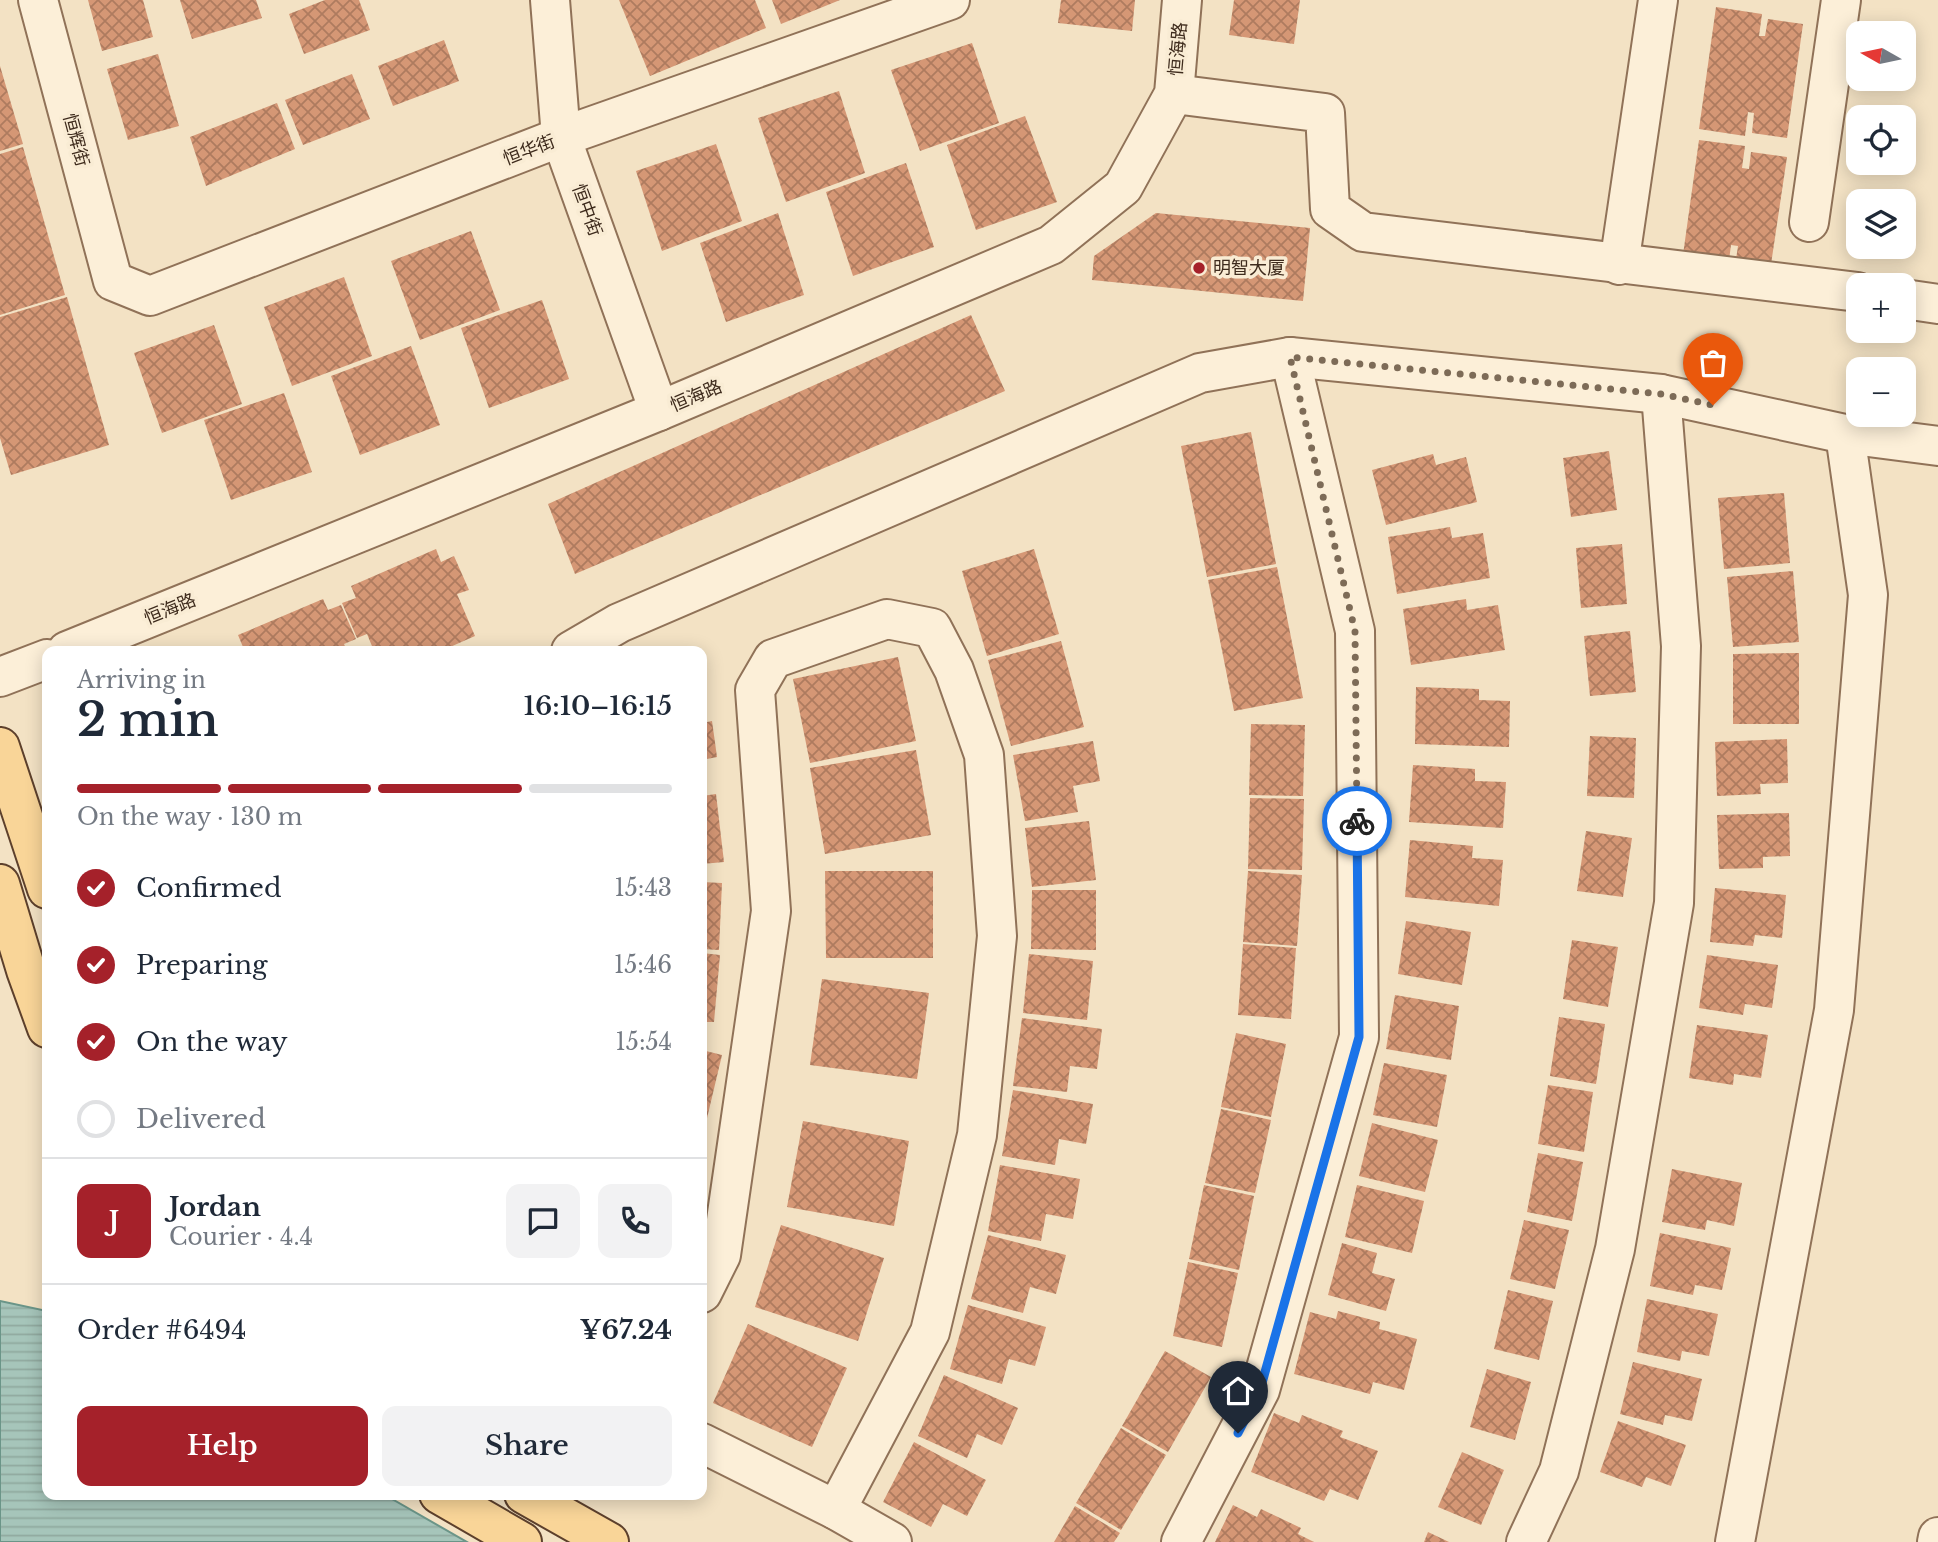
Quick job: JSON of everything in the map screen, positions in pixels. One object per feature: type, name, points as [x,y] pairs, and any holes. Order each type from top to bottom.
[{"type":"main road","points":[[0,747],[42,875]]},
{"type":"main road","points":[[0,884],[42,1014]]},
{"type":"main road","points":[[449,1500],[522,1542]]},
{"type":"main road","points":[[535,1500],[609,1542]]},
{"type":"street","name":"恒辉街","points":[[38,0],[113,281]]},
{"type":"street","name":"恒中街","points":[[551,0],[561,137],[659,411]]},
{"type":"street","name":"恒华街","points":[[113,281],[150,296],[561,137],[950,0]]},
{"type":"street","name":"恒海路","points":[[78,646],[659,411],[1051,245],[1123,187],[1174,94],[1182,0]]},
{"type":"street","points":[[1619,265],[1658,0]]},
{"type":"street","points":[[1809,222],[1841,0]]},
{"type":"street","points":[[1174,94],[1325,113],[1329,209],[1363,232],[1846,291]]},
{"type":"street","points":[[1916,301],[1938,304]]},
{"type":"street","points":[[1181,1542],[1260,1390],[1359,1037],[1355,631],[1290,357]]},
{"type":"street","points":[[580,646],[619,623],[1200,373],[1290,357],[1661,394],[1845,434],[1938,446]]},
{"type":"street","points":[[1526,1542],[1559,1471],[1615,1249],[1674,903],[1681,646],[1661,394]]},
{"type":"street","points":[[1735,1542],[1834,1010],[1868,595],[1845,434]]},
{"type":"street","points":[[707,1283],[721,1255],[771,911],[755,690],[773,659],[887,619],[932,628],[954,670],[984,755],[997,936],[977,1135],[930,1332],[836,1510]]},
{"type":"street","points":[[0,677],[42,661]]},
{"type":"street","points":[[707,1446],[836,1510],[892,1542]]},
{"type":"water","points":[[0,1301],[42,1310],[42,1500],[394,1500],[467,1542],[0,1542]]},
{"type":"building","points":[[88,0],[143,0],[153,37],[102,51]]},
{"type":"building","points":[[180,0],[256,0],[262,18],[192,39]]},
{"type":"building","points":[[325,0],[359,0],[370,30],[304,54],[289,14]]},
{"type":"building","points":[[619,0],[755,0],[766,28],[650,76]]},
{"type":"building","points":[[772,0],[840,0],[781,24]]},
{"type":"building","points":[[1061,0],[1135,0],[1132,31],[1058,23]]},
{"type":"building","points":[[1234,0],[1300,0],[1294,44],[1229,35]]},
{"type":"building","points":[[1716,7],[1762,14],[1759,36],[1765,36],[1768,19],[1803,24],[1787,138],[1752,133],[1754,113],[1748,112],[1745,136],[1699,129]]},
{"type":"building","points":[[444,40],[459,81],[393,106],[378,66]]},
{"type":"building","points":[[972,43],[999,123],[920,151],[891,70]]},
{"type":"building","points":[[158,54],[179,126],[128,140],[107,69]]},
{"type":"building","points":[[0,66],[23,144],[0,151]]},
{"type":"building","points":[[352,74],[370,119],[303,145],[285,100]]},
{"type":"building","points":[[839,91],[865,173],[786,202],[758,118]]},
{"type":"building","points":[[277,103],[295,149],[206,186],[190,137]]},
{"type":"building","points":[[1025,116],[1057,202],[976,230],[947,145]]},
{"type":"building","points":[[1699,140],[1745,146],[1742,168],[1749,169],[1751,152],[1787,157],[1770,271],[1735,266],[1738,246],[1731,245],[1728,268],[1682,262]]},
{"type":"building","points":[[716,144],[742,221],[662,251],[636,171]]},
{"type":"building","points":[[23,147],[65,295],[0,315],[0,154]]},
{"type":"building","points":[[906,163],[934,247],[853,276],[826,192]]},
{"type":"building","points":[[778,213],[804,295],[726,322],[700,243]]},
{"type":"building","name":"明智大厦","points":[[1156,213],[1310,228],[1303,301],[1092,280],[1094,256]]},
{"type":"building","points":[[471,231],[500,310],[420,340],[391,261]]},
{"type":"building","points":[[344,277],[372,356],[292,386],[264,307]]},
{"type":"building","points":[[67,297],[109,445],[11,475],[0,438],[0,317]]},
{"type":"building","points":[[542,300],[569,379],[489,408],[461,328]]},
{"type":"building","points":[[971,315],[1005,391],[575,574],[548,504]]},
{"type":"building","points":[[214,325],[242,404],[162,433],[134,353]]},
{"type":"building","points":[[411,346],[440,425],[360,455],[331,376]]},
{"type":"building","points":[[284,393],[312,472],[231,500],[204,420]]},
{"type":"building","points":[[1251,432],[1276,564],[1207,577],[1181,446]]},
{"type":"building","points":[[1609,451],[1617,510],[1571,517],[1563,458]]},
{"type":"building","points":[[1433,454],[1436,465],[1466,457],[1477,502],[1386,525],[1372,470]]},
{"type":"building","points":[[1784,493],[1790,563],[1724,569],[1718,498]]},
{"type":"building","points":[[1450,527],[1452,538],[1483,533],[1490,578],[1397,594],[1388,537]]},
{"type":"building","points":[[1622,544],[1627,604],[1581,608],[1576,548]]},
{"type":"building","points":[[436,549],[441,562],[454,556],[469,590],[457,594],[475,636],[452,646],[372,646],[367,634],[357,638],[342,603],[356,598],[351,586]]},
{"type":"building","points":[[1034,549],[1059,634],[987,656],[962,571]]},
{"type":"building","points":[[1277,567],[1303,698],[1234,711],[1208,580]]},
{"type":"building","points":[[1793,571],[1799,642],[1733,647],[1727,577]]},
{"type":"building","points":[[323,599],[328,610],[341,605],[356,639],[344,644],[345,646],[243,646],[238,635]]},
{"type":"building","points":[[1466,599],[1467,610],[1498,605],[1505,650],[1411,665],[1403,609]]},
{"type":"building","points":[[1630,631],[1636,692],[1590,696],[1584,636]]},
{"type":"building","points":[[1061,641],[1084,727],[1011,746],[988,660]]},
{"type":"building","points":[[1799,653],[1799,724],[1733,724],[1733,654]]},
{"type":"building","points":[[898,657],[916,741],[810,763],[793,679]]},
{"type":"building","points":[[1416,687],[1479,689],[1479,700],[1510,701],[1509,747],[1415,744]]},
{"type":"building","points":[[712,721],[717,757],[707,759],[707,722]]},
{"type":"building","points":[[1251,724],[1305,725],[1303,796],[1249,795]]},
{"type":"building","points":[[1590,736],[1636,738],[1634,798],[1587,796]]},
{"type":"building","points":[[1787,739],[1788,783],[1760,784],[1761,794],[1717,796],[1715,742]]},
{"type":"building","points":[[1093,741],[1100,781],[1073,786],[1078,812],[1025,821],[1013,755]]},
{"type":"building","points":[[916,750],[931,835],[825,854],[810,768]]},
{"type":"building","points":[[1413,765],[1475,769],[1475,781],[1506,782],[1503,828],[1409,822]]},
{"type":"building","points":[[716,794],[724,862],[707,864],[707,795]]},
{"type":"building","points":[[1250,798],[1304,799],[1302,870],[1248,869]]},
{"type":"building","points":[[1789,813],[1790,856],[1763,857],[1763,868],[1719,869],[1717,815]]},
{"type":"building","points":[[1089,821],[1096,880],[1032,887],[1025,828]]},
{"type":"building","points":[[1586,831],[1632,838],[1623,897],[1577,891]]},
{"type":"building","points":[[1410,840],[1473,846],[1472,858],[1503,860],[1499,906],[1405,897]]},
{"type":"building","points":[[825,871],[933,871],[933,958],[826,958]]},
{"type":"building","points":[[1248,871],[1302,875],[1297,946],[1243,942]]},
{"type":"building","points":[[707,882],[722,883],[719,950],[707,949]]},
{"type":"building","points":[[1715,888],[1786,895],[1782,938],[1755,935],[1753,946],[1710,942]]},
{"type":"building","points":[[1032,890],[1096,890],[1096,950],[1031,949]]},
{"type":"building","points":[[1406,921],[1471,932],[1462,985],[1398,974]]},
{"type":"building","points":[[1572,940],[1618,947],[1608,1007],[1563,999]]},
{"type":"building","points":[[1243,944],[1296,948],[1291,1019],[1238,1015]]},
{"type":"building","points":[[707,954],[720,955],[714,1022],[707,1022]]},
{"type":"building","points":[[1029,954],[1093,961],[1087,1020],[1023,1013]]},
{"type":"building","points":[[1707,955],[1778,965],[1772,1008],[1745,1004],[1743,1015],[1699,1008]]},
{"type":"building","points":[[822,979],[929,993],[917,1079],[810,1065]]},
{"type":"building","points":[[1395,995],[1459,1006],[1451,1060],[1386,1049]]},
{"type":"building","points":[[1559,1017],[1605,1024],[1596,1084],[1550,1076]]},
{"type":"building","points":[[1022,1018],[1102,1029],[1097,1069],[1070,1066],[1067,1092],[1013,1086]]},
{"type":"building","points":[[1697,1025],[1768,1035],[1761,1078],[1734,1074],[1733,1085],[1689,1078]]},
{"type":"building","points":[[1236,1033],[1286,1044],[1271,1117],[1221,1107]]},
{"type":"building","points":[[707,1051],[722,1055],[707,1118]]},
{"type":"building","points":[[1384,1063],[1447,1075],[1437,1127],[1373,1115]]},
{"type":"building","points":[[1548,1085],[1593,1092],[1584,1152],[1538,1144]]},
{"type":"building","points":[[1013,1090],[1093,1104],[1086,1144],[1059,1139],[1055,1165],[1002,1156]]},
{"type":"building","points":[[1221,1109],[1271,1120],[1255,1193],[1205,1183]]},
{"type":"building","points":[[803,1121],[909,1141],[894,1226],[787,1207]]},
{"type":"building","points":[[1372,1123],[1438,1140],[1425,1192],[1359,1176]]},
{"type":"building","points":[[1538,1153],[1583,1162],[1572,1221],[1527,1212]]},
{"type":"building","points":[[1000,1165],[1080,1179],[1073,1219],[1046,1214],[1041,1241],[988,1231]]},
{"type":"building","points":[[1672,1169],[1742,1183],[1734,1226],[1707,1220],[1705,1230],[1662,1222]]},
{"type":"building","points":[[1204,1185],[1254,1196],[1239,1270],[1189,1259]]},
{"type":"building","points":[[1357,1185],[1424,1201],[1412,1253],[1345,1237]]},
{"type":"building","points":[[1524,1220],[1569,1230],[1555,1289],[1510,1279]]},
{"type":"building","points":[[781,1225],[884,1258],[858,1341],[755,1307]]},
{"type":"building","points":[[1660,1233],[1731,1248],[1722,1290],[1695,1285],[1693,1295],[1650,1286]]},
{"type":"building","points":[[988,1235],[1066,1255],[1056,1294],[1030,1287],[1023,1313],[971,1299]]},
{"type":"building","points":[[1342,1243],[1377,1253],[1372,1273],[1395,1279],[1386,1311],[1328,1295]]},
{"type":"building","points":[[1188,1262],[1238,1273],[1222,1347],[1173,1336]]},
{"type":"building","points":[[1508,1290],[1553,1301],[1539,1360],[1494,1349]]},
{"type":"building","points":[[1647,1299],[1718,1314],[1709,1356],[1682,1351],[1680,1361],[1637,1352]]},
{"type":"building","points":[[968,1305],[1046,1327],[1035,1366],[1009,1359],[1002,1384],[950,1369]]},
{"type":"building","points":[[1338,1311],[1380,1322],[1379,1329],[1417,1339],[1404,1390],[1373,1382],[1370,1394],[1294,1374],[1310,1312],[1336,1319]]},
{"type":"building","points":[[748,1324],[847,1368],[812,1447],[713,1403]]},
{"type":"building","points":[[1165,1351],[1211,1377],[1168,1452],[1122,1426]]},
{"type":"building","points":[[1633,1362],[1702,1379],[1692,1421],[1665,1415],[1663,1425],[1620,1414]]},
{"type":"building","points":[[1487,1369],[1531,1382],[1515,1440],[1470,1427]]},
{"type":"building","points":[[944,1375],[1018,1408],[1002,1445],[977,1434],[967,1458],[918,1436]]},
{"type":"building","points":[[1274,1413],[1299,1423],[1302,1415],[1343,1431],[1340,1437],[1378,1451],[1358,1500],[1330,1489],[1324,1501],[1251,1472]]},
{"type":"building","points":[[1618,1421],[1686,1445],[1671,1486],[1646,1477],[1642,1487],[1600,1472]]},
{"type":"building","points":[[1121,1428],[1166,1455],[1121,1530],[1076,1503]]},
{"type":"building","points":[[914,1442],[986,1480],[967,1516],[943,1504],[931,1527],[883,1502]]},
{"type":"building","points":[[1462,1452],[1504,1470],[1481,1525],[1438,1507]]},
{"type":"building","points":[[1233,1505],[1257,1517],[1261,1509],[1301,1528],[1298,1534],[1314,1542],[1215,1542]]},
{"type":"building","points":[[1075,1506],[1120,1533],[1114,1542],[1054,1542]]},
{"type":"building","points":[[1428,1532],[1449,1542],[1424,1542]]},
{"type":"way so far","points":[[1357,821],[1355,631],[1290,357],[1661,394],[1713,405]]},
{"type":"place","name":"明智大厦","points":[[1199,268]]},
{"type":"route","points":[[1238,1433],[1260,1390],[1359,1037],[1357,821]]}]
